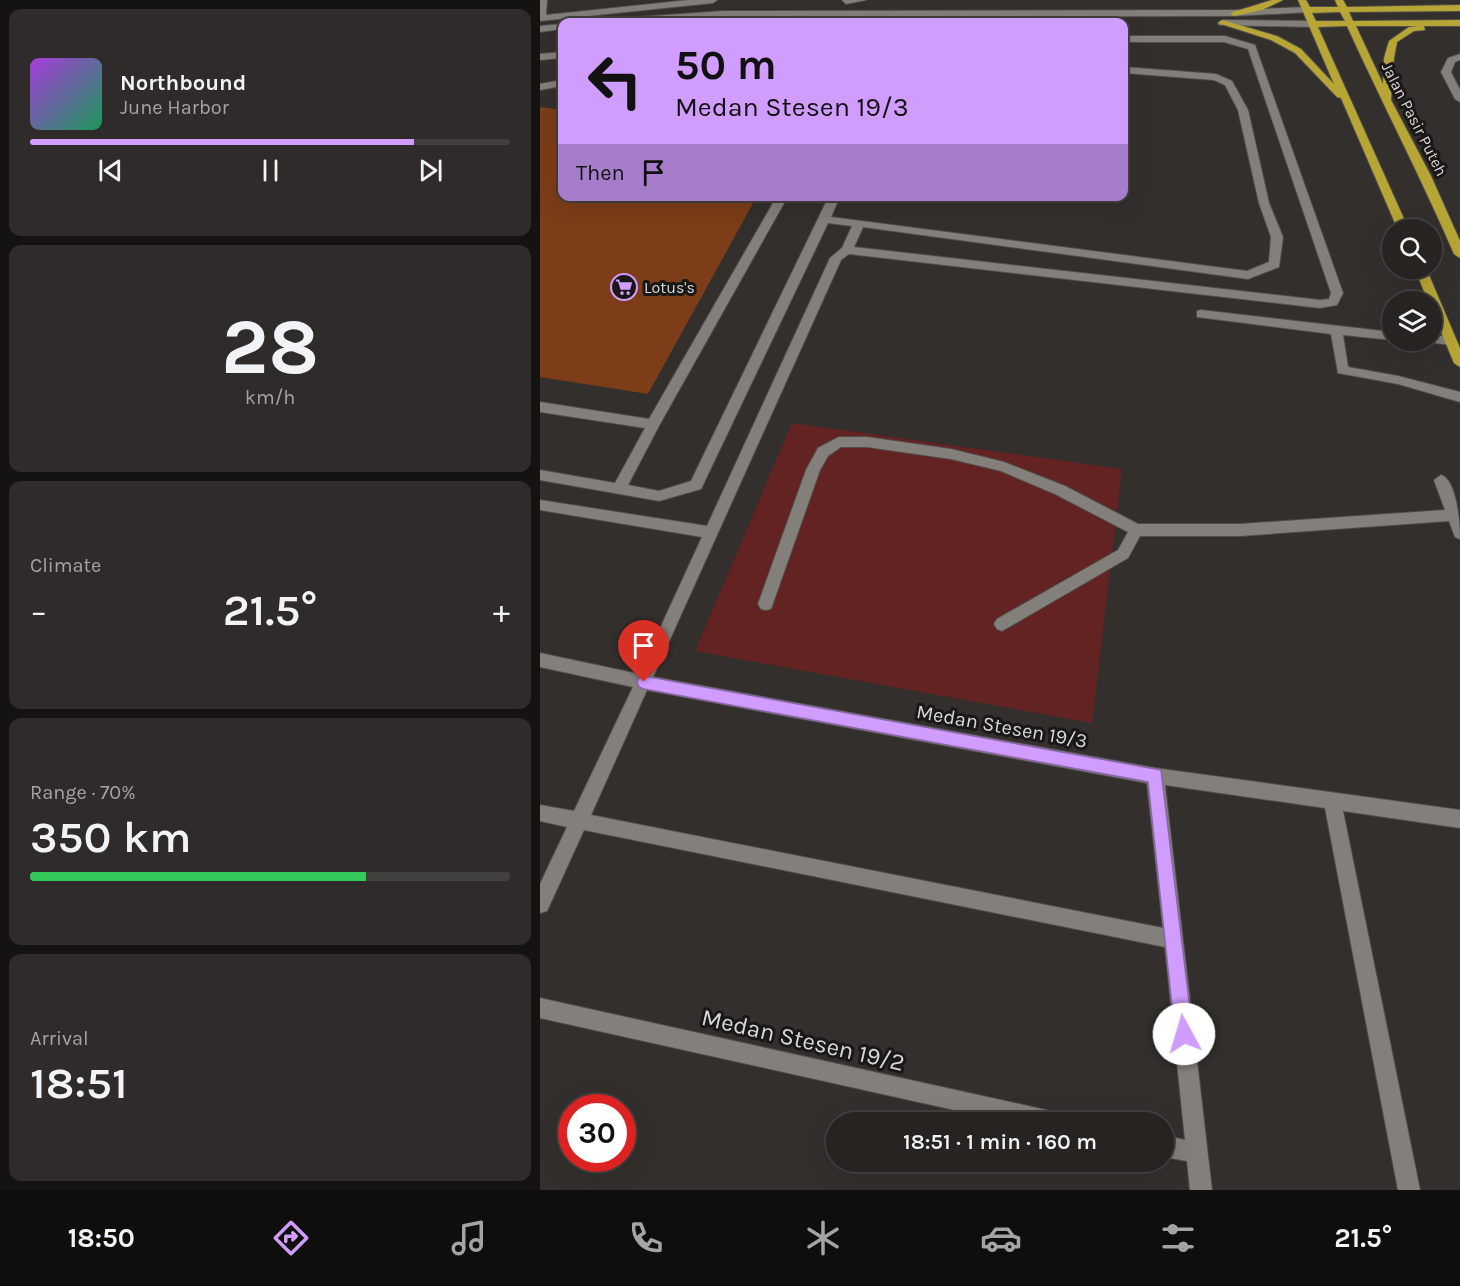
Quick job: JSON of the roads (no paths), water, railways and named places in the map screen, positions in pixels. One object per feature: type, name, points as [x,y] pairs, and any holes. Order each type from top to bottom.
[{"type":"main road","points":[[1234,13],[1259,8],[1279,0]]},
{"type":"main road","points":[[1302,0],[1399,219]]},
{"type":"main road","name":"Jalan Pasir Puteh","points":[[1338,0],[1426,176],[1460,254]]},
{"type":"main road","points":[[1410,0],[1446,8]]},
{"type":"main road","points":[[1308,10],[1460,8]]},
{"type":"main road","points":[[1222,23],[1274,38],[1298,51],[1347,102]]},
{"type":"main road","points":[[1312,24],[1456,23]]},
{"type":"main road","points":[[1387,102],[1389,58],[1393,41],[1412,29],[1456,23]]},
{"type":"main road","points":[[1425,279],[1460,363]]},
{"type":"street","points":[[543,0],[541,17],[713,0]]},
{"type":"street","points":[[846,1],[862,0]]},
{"type":"street","points":[[1042,0],[1042,14]]},
{"type":"street","points":[[666,18],[723,14],[1234,13],[1308,10]]},
{"type":"street","points":[[1128,23],[1312,24]]},
{"type":"street","points":[[540,29],[558,27]]},
{"type":"street","points":[[540,38],[558,36]]},
{"type":"street","points":[[847,250],[1320,304],[1333,302],[1337,293],[1252,48],[1225,39],[1128,39]]},
{"type":"street","points":[[540,57],[558,55]]},
{"type":"street","points":[[1460,57],[1451,60],[1446,72],[1460,99]]},
{"type":"street","points":[[824,219],[1248,275],[1275,264],[1277,237],[1264,202],[1243,110],[1229,82],[1215,77],[1128,70]]},
{"type":"street","points":[[540,87],[558,84]]},
{"type":"street","points":[[619,489],[653,424],[780,201]]},
{"type":"street","points":[[540,475],[659,496],[696,485],[833,201]]},
{"type":"street","points":[[540,904],[644,682],[709,532],[836,258],[847,250],[859,223]]},
{"type":"street","points":[[1201,314],[1382,335]]},
{"type":"street","points":[[1341,331],[1337,334],[1342,370],[1398,380],[1460,397]]},
{"type":"street","points":[[1442,340],[1451,341]]},
{"type":"street","points":[[540,407],[653,424]]},
{"type":"street","points":[[766,604],[813,470],[823,452],[839,442],[867,442],[951,454],[1004,467],[1060,490],[1136,530],[1240,530],[1454,515]]},
{"type":"street","points":[[1441,480],[1460,533]]},
{"type":"street","points":[[540,505],[709,532]]},
{"type":"street","points":[[1002,624],[1123,554],[1136,530]]},
{"type":"street","name":"Medan Stesen 19/3","points":[[540,660],[644,682],[1155,776],[1460,819]]},
{"type":"street","points":[[1155,776],[1201,1190]]},
{"type":"street","points":[[1332,801],[1409,1190]]},
{"type":"street","points":[[540,813],[1173,939]]},
{"type":"street","name":"Medan Stesen 19/2","points":[[540,1008],[1010,1112]]},
{"type":"street","points":[[1174,1148],[1197,1154]]},
{"type":"place","name":"Lotus's","points":[[624,287]]}]
